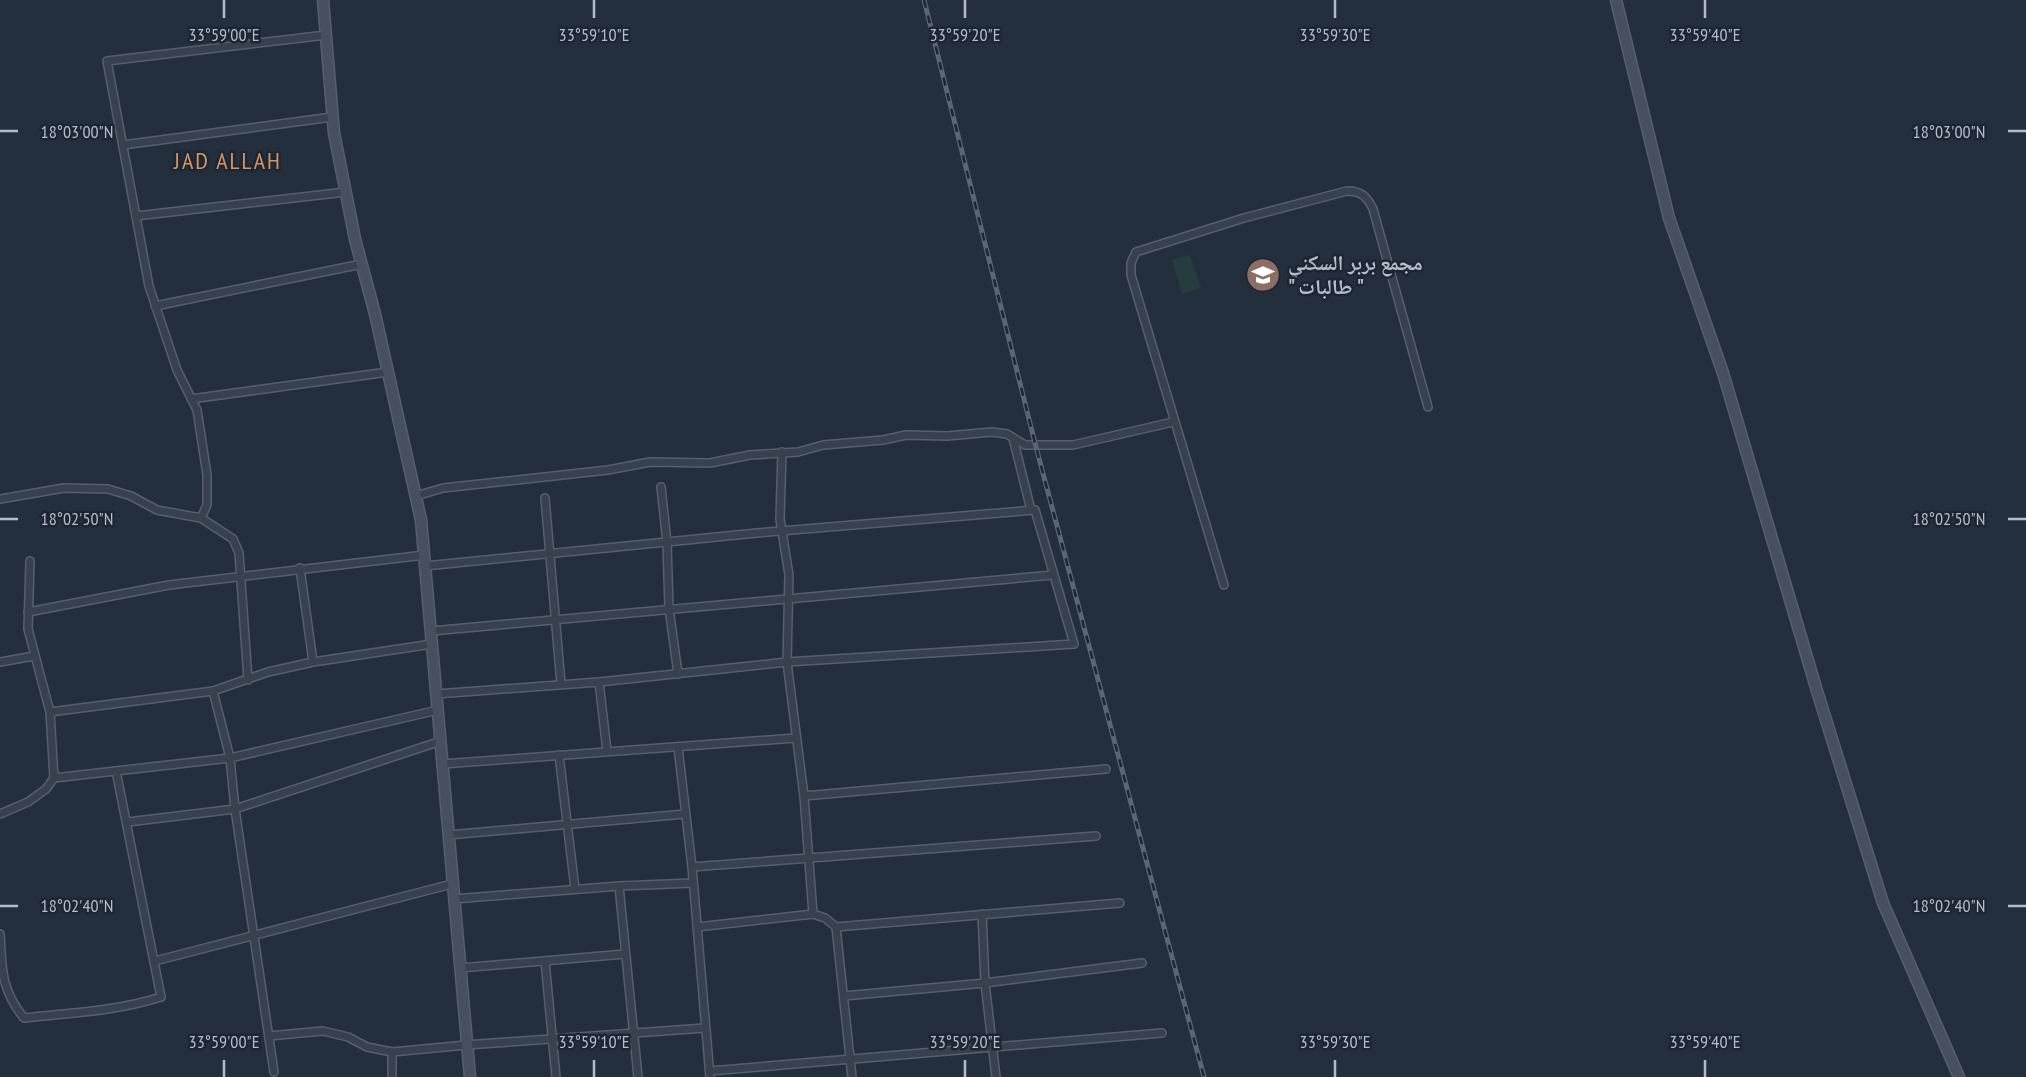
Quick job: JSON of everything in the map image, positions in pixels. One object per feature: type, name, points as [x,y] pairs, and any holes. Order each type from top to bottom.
[{"type":"street","points":[[323,0],[332,117],[346,192],[416,496],[425,555],[470,1077]]},
{"type":"street","points":[[1616,0],[1668,218],[1723,373],[1883,903],[1959,1077]]},
{"type":"street","points":[[201,518],[207,505],[207,475],[197,410],[177,370],[149,286],[107,61],[326,35]]},
{"type":"street","points":[[123,145],[332,117]]},
{"type":"street","points":[[1224,585],[1131,275],[1131,263],[1136,252],[1148,246],[1244,218],[1357,191],[1367,197],[1373,209],[1428,407]]},
{"type":"street","points":[[136,216],[346,192]]},
{"type":"street","points":[[155,306],[362,264]]},
{"type":"street","points":[[191,399],[388,372]]},
{"type":"street","points":[[416,496],[443,488],[608,470],[650,461],[710,463],[750,455],[798,452],[822,445],[906,435],[947,436],[992,432],[1007,434],[1025,445],[1036,447],[1073,445],[1127,435],[1173,422]]},
{"type":"street","points":[[1013,438],[1031,510]]},
{"type":"street","points":[[782,452],[780,519],[789,575],[787,662],[804,796],[813,914]]},
{"type":"street","points":[[661,487],[667,543],[669,608],[678,674]]},
{"type":"street","points":[[0,499],[64,488],[108,489],[131,496],[157,510],[201,518],[233,540],[239,553],[248,680]]},
{"type":"street","points":[[545,498],[561,684]]},
{"type":"street","points":[[425,566],[782,531],[1035,510],[1073,644],[787,662],[599,682],[436,694]]},
{"type":"street","points":[[28,612],[169,585],[425,555]]},
{"type":"street","points":[[0,814],[28,802],[46,789],[54,778],[50,712],[28,629],[30,561]]},
{"type":"street","points":[[300,568],[313,662]]},
{"type":"street","points":[[430,631],[1053,575]]},
{"type":"street","points":[[50,712],[212,691],[313,662],[432,644]]},
{"type":"street","points":[[0,662],[34,656]]},
{"type":"street","points":[[599,682],[607,751]]},
{"type":"street","points":[[212,691],[230,758],[235,809],[274,1072]]},
{"type":"street","points":[[54,778],[230,758],[438,710]]},
{"type":"street","points":[[443,764],[796,738]]},
{"type":"street","points":[[128,822],[235,809],[441,741]]},
{"type":"street","points":[[678,747],[692,867],[710,1074],[850,1059],[1162,1033]]},
{"type":"street","points":[[559,755],[575,889]]},
{"type":"street","points":[[804,796],[1105,769]]},
{"type":"street","points":[[0,934],[4,985],[24,1018],[140,1004],[161,997],[116,771]]},
{"type":"street","points":[[448,835],[685,814]]},
{"type":"street","points":[[692,867],[1096,836]]},
{"type":"street","points":[[454,899],[693,883]]},
{"type":"street","points":[[155,961],[452,884]]},
{"type":"street","points":[[619,886],[638,1077]]},
{"type":"street","points":[[835,927],[1121,903]]},
{"type":"street","points":[[697,927],[813,914],[825,918],[835,927],[852,1077]]},
{"type":"street","points":[[982,914],[985,983],[996,1077]]},
{"type":"street","points":[[460,968],[625,954]]},
{"type":"street","points":[[545,961],[555,1077]]},
{"type":"street","points":[[844,996],[985,983],[1142,963]]},
{"type":"street","points":[[269,1036],[323,1031],[348,1037],[367,1047],[392,1052],[705,1028]]},
{"type":"street","points":[[392,1052],[392,1077]]},
{"type":"green space","points":[[1190,255],[1201,288],[1182,294],[1172,260]]},
{"type":"railway","points":[[924,0],[1036,447],[1204,1077]]},
{"type":"place","name":"مجمع بربر السكني \" طالبات \"","points":[[1263,275]]},
{"type":"district","name":"JAD ALLAH","points":[[228,161]]}]
